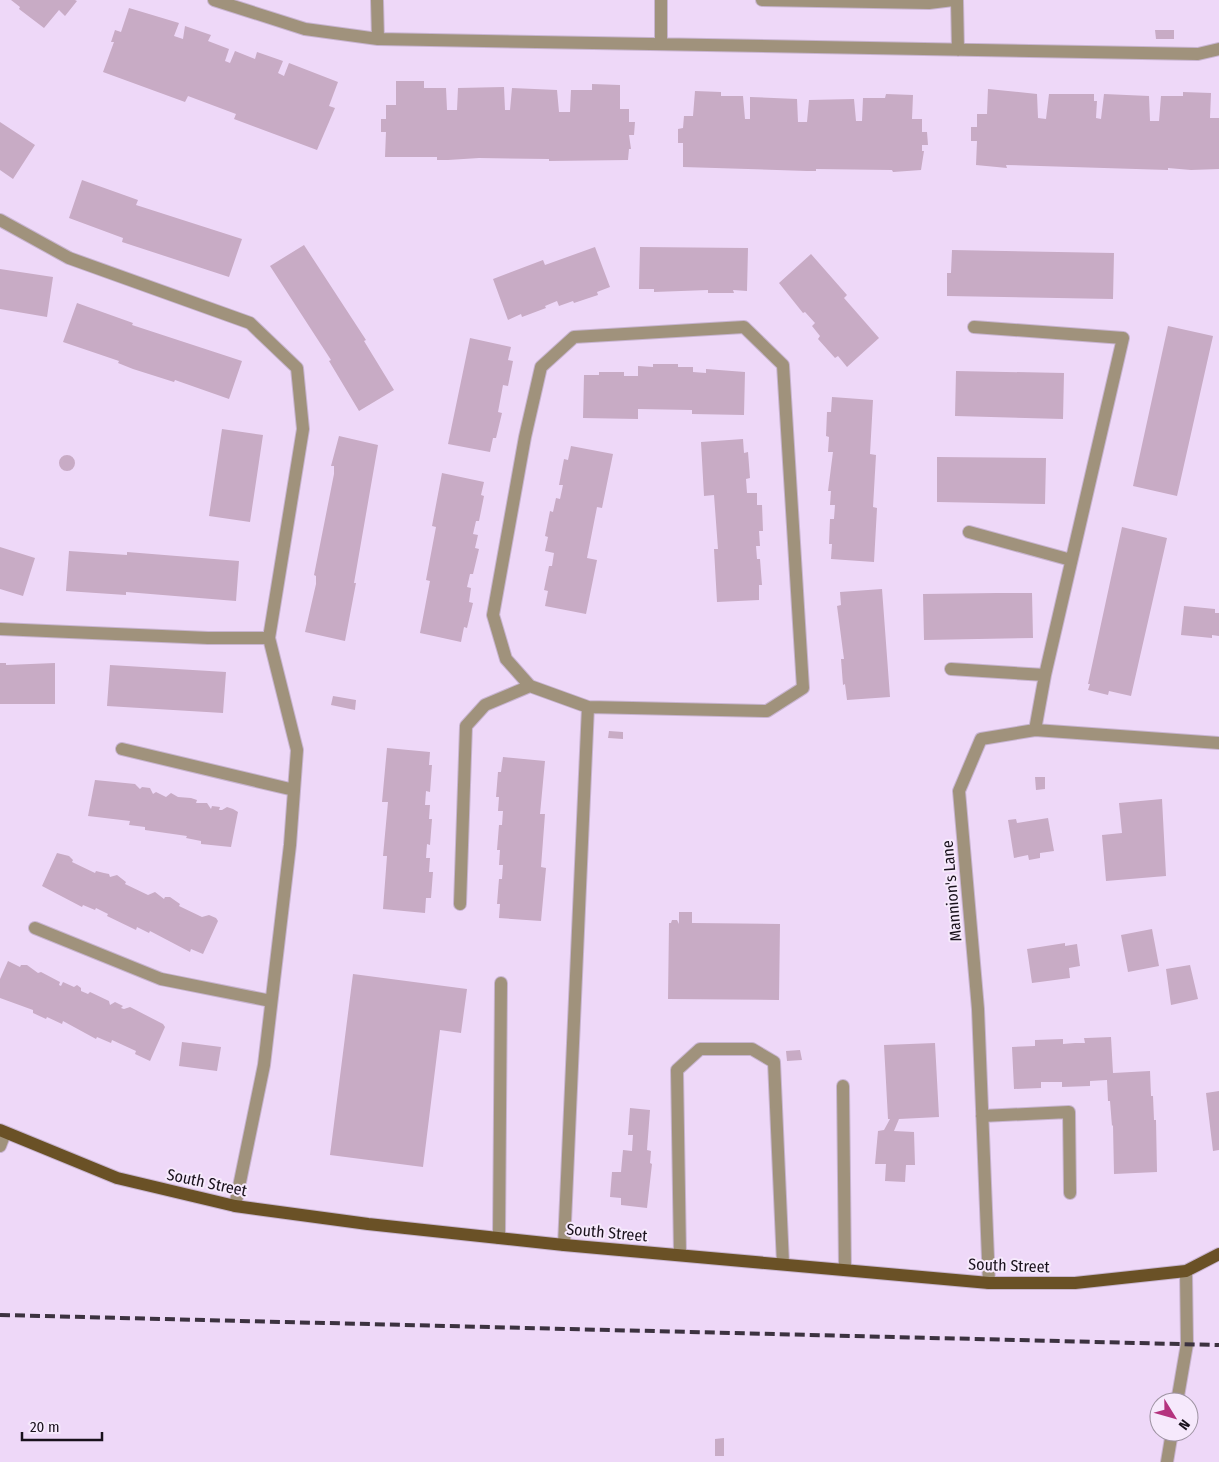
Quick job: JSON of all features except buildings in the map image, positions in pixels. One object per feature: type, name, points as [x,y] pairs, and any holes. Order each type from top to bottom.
[{"type":"main road","name":"South Street","points":[[2,1131],[117,1178],[235,1206],[499,1238],[989,1283],[1075,1283],[1186,1271],[1219,1254]]},
{"type":"street","points":[[214,0],[305,29],[378,38],[1198,54],[1219,49]]},
{"type":"street","points":[[377,0],[378,38]]},
{"type":"street","points":[[661,0],[661,44]]},
{"type":"street","points":[[762,0],[929,3],[955,0],[958,50]]},
{"type":"street","points":[[0,220],[69,258],[250,323],[297,368],[303,429],[269,638],[297,750],[290,845],[264,1065],[235,1206]]},
{"type":"street","points":[[744,327],[783,365],[803,688],[767,712],[588,707],[530,686],[506,659],[493,615],[525,437],[541,367],[574,337],[744,327]]},
{"type":"street","points":[[974,327],[1123,338],[1045,675],[1035,730]]},
{"type":"street","points":[[969,532],[1072,560]]},
{"type":"street","points":[[0,629],[208,638],[269,638]]},
{"type":"street","points":[[951,669],[1045,675]]},
{"type":"street","points":[[460,904],[466,726],[485,705],[530,686]]},
{"type":"street","points":[[564,1244],[588,707]]},
{"type":"street","name":"Mannion's Lane","points":[[989,1283],[978,1009],[959,791],[980,739],[1035,730],[1219,743]]},
{"type":"street","points":[[122,749],[294,790]]},
{"type":"street","points":[[35,928],[161,979],[272,1001]]},
{"type":"street","points":[[499,1238],[501,983]]},
{"type":"street","points":[[680,1255],[678,1070],[700,1050],[752,1049],[774,1062],[784,1264]]},
{"type":"street","points":[[843,1086],[845,1270]]},
{"type":"street","points":[[982,1116],[1069,1112],[1070,1193]]},
{"type":"street","points":[[0,1146],[2,1131]]},
{"type":"street","points":[[1179,1392],[1187,1344],[1186,1271]]},
{"type":"street","points":[[1167,1462],[1170,1442]]},
{"type":"railway","points":[[0,1315],[1219,1345]]}]
